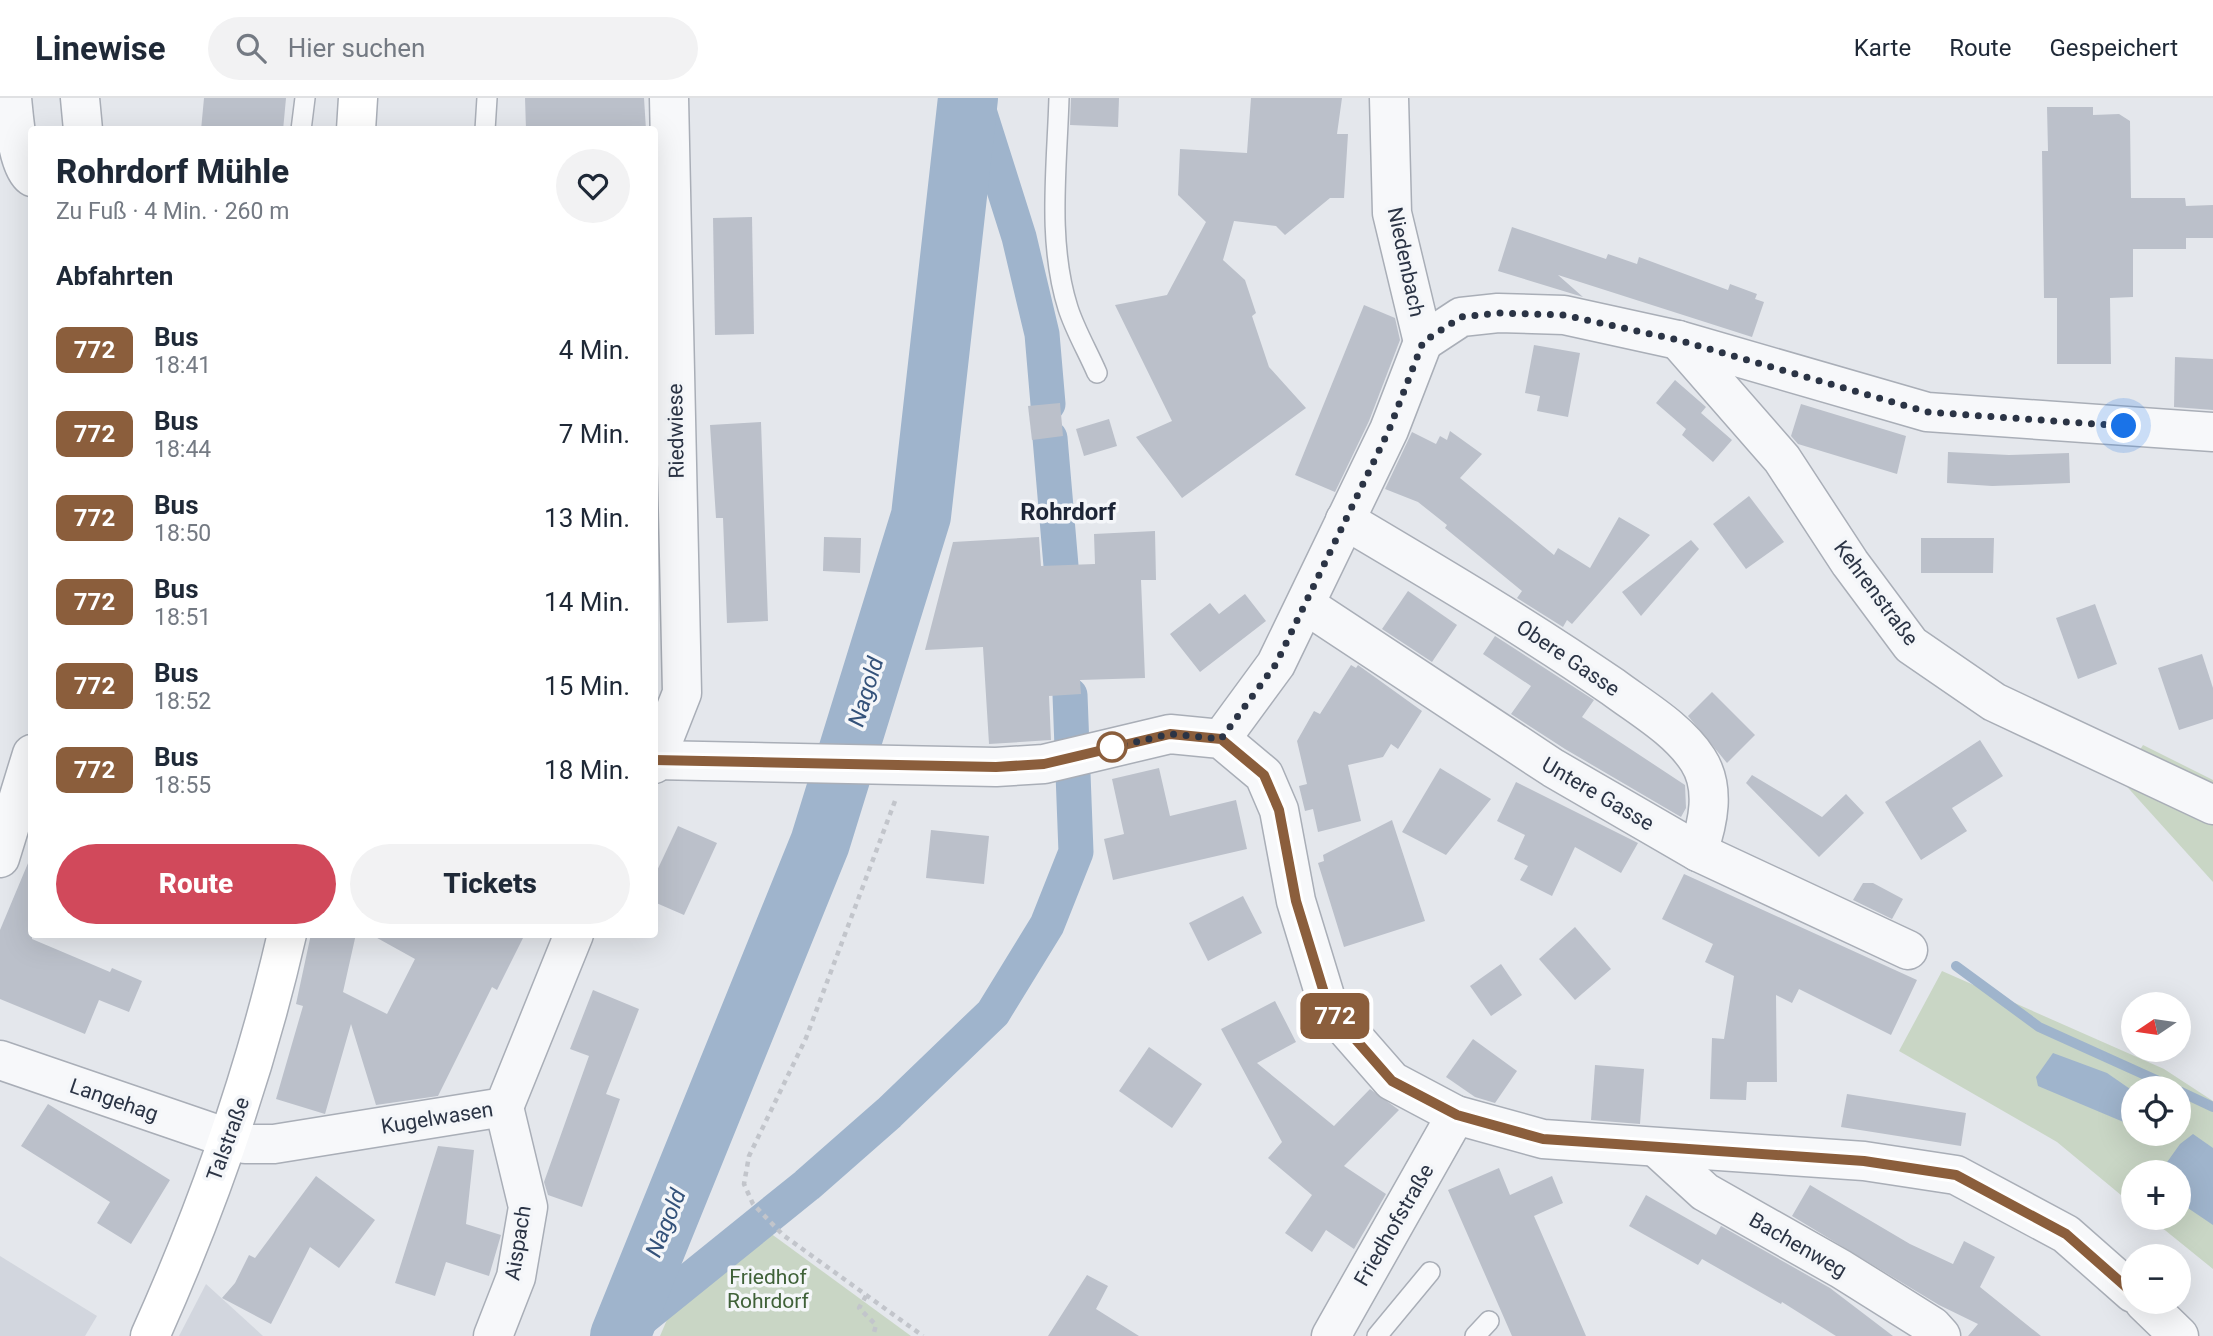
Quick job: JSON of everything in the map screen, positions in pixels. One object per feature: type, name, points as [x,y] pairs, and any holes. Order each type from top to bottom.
[{"type":"main road","points":[[356,126],[358,98]]},
{"type":"main road","name":"Talstraße","points":[[150,1336],[185,1257],[250,1077],[286,938]]},
{"type":"street","points":[[12,98],[18,142],[28,174]]},
{"type":"street","points":[[80,98],[83,126]]},
{"type":"street","name":"Riedwiese","points":[[658,753],[682,693],[669,98]]},
{"type":"street","name":"Niedenbach","points":[[1389,98],[1392,213],[1423,342]]},
{"type":"street","points":[[1221,739],[1276,664],[1389,430],[1423,342],[1461,317],[1498,313],[1564,315],[1678,340],[1927,412],[2213,432]]},
{"type":"street","name":"Kehrenstraße","points":[[1678,340],[1783,459],[1850,563],[1911,645],[1994,702],[2213,804]]},
{"type":"street","name":"Obere Gasse","points":[[1345,520],[1570,657],[1660,721],[1698,760],[1710,795],[1705,831],[1698,852]]},
{"type":"street","name":"Untere Gasse","points":[[1306,605],[1553,768],[1698,852],[1908,950]]},
{"type":"street","points":[[658,761],[901,763],[996,767],[1044,764],[1170,734],[1221,739],[1264,775],[1279,810],[1296,901],[1329,1009],[1392,1081],[1457,1115],[1543,1139],[1658,1149],[1864,1161],[1956,1175],[2066,1234],[2121,1282]]},
{"type":"street","points":[[0,858],[28,767]]},
{"type":"street","name":"Kugelwasen","points":[[228,1138],[245,1144],[274,1144],[505,1107],[572,938]]},
{"type":"street","name":"Langehag","points":[[0,1060],[228,1138]]},
{"type":"street","name":"Aispach","points":[[494,1336],[516,1277],[528,1207],[505,1107]]},
{"type":"street","name":"Friedhofstraße","points":[[1331,1336],[1457,1115]]},
{"type":"street","name":"Bachenweg","points":[[1658,1149],[1705,1192],[1841,1269],[1932,1326],[1941,1336]]},
{"type":"street","points":[[2156,1314],[2179,1336]]},
{"type":"lane","points":[[302,126],[305,98]]},
{"type":"lane","points":[[485,126],[487,98]]},
{"type":"lane","points":[[1059,98],[1055,213],[1058,261],[1068,309],[1097,373]]},
{"type":"lane","points":[[1377,1336],[1430,1272]]},
{"type":"lane","points":[[1475,1336],[1489,1321]]},
{"type":"path","points":[[901,763],[806,1038],[749,1156],[744,1184],[752,1204],[783,1235],[923,1336]]},
{"type":"path","points":[[866,1296],[859,1308],[876,1325],[873,1336]]},
{"type":"shaded area","points":[[0,1256],[97,1316],[85,1336],[0,1336]]},
{"type":"shaded area","points":[[206,1284],[263,1336],[179,1336]]},
{"type":"green space","points":[[2143,745],[2213,780],[2213,882],[2121,780]]},
{"type":"green space","points":[[1942,971],[2121,1050],[2121,1062],[2148,1062],[2175,1076],[2121,1076],[2121,1146],[2191,1146],[2191,1087],[2213,1101],[2213,1269],[2191,1251],[2191,1244],[2182,1244],[2165,1230],[2191,1230],[2191,1160],[2121,1160],[2121,1195],[2057,1142],[1899,1051]]},
{"type":"green space","name":"Friedhof Rohrdorf","points":[[766,1230],[911,1336],[660,1336],[675,1301]]},
{"type":"water","points":[[2053,1053],[2107,1073],[2121,1083],[2121,1121],[2038,1086],[2036,1077]]},
{"type":"water","points":[[2193,1134],[2213,1148],[2213,1225],[2191,1210],[2191,1160],[2169,1160],[2179,1146],[2191,1146]]},
{"type":"building","points":[[204,98],[286,98],[283,126],[201,126]]},
{"type":"building","points":[[525,98],[644,98],[646,126],[526,126]]},
{"type":"building","points":[[1071,98],[1119,98],[1118,127],[1070,125]]},
{"type":"building","points":[[1251,98],[1342,98],[1337,134],[1348,134],[1344,198],[1330,198],[1285,235],[1276,226],[1234,221],[1223,260],[1245,280],[1256,313],[1252,316],[1269,367],[1306,408],[1182,498],[1136,437],[1172,421],[1115,305],[1167,295],[1206,222],[1178,195],[1180,149],[1247,153]]},
{"type":"building","points":[[2047,107],[2093,107],[2093,115],[2119,114],[2130,121],[2131,198],[2185,198],[2186,206],[2213,205],[2213,238],[2186,238],[2186,249],[2133,249],[2133,297],[2110,298],[2111,364],[2057,364],[2057,298],[2044,298],[2042,151],[2048,151]]},
{"type":"building","points":[[752,217],[754,334],[715,335],[713,218]]},
{"type":"building","points":[[1512,227],[1606,259],[1608,254],[1637,264],[1639,257],[1728,290],[1730,284],[1757,294],[1755,299],[1764,302],[1752,337],[1558,275],[1583,297],[1498,271]]},
{"type":"building","points":[[1364,305],[1395,318],[1400,340],[1369,421],[1335,492],[1295,475]]},
{"type":"building","points":[[1534,345],[1580,353],[1568,417],[1537,411],[1540,396],[1525,393]]},
{"type":"building","points":[[2175,357],[2213,359],[2213,410],[2174,407]]},
{"type":"building","points":[[1675,380],[1706,407],[1701,413],[1732,440],[1713,462],[1682,435],[1686,429],[1656,403]]},
{"type":"building","points":[[1060,403],[1063,436],[1032,440],[1028,406]]},
{"type":"building","points":[[1801,404],[1906,436],[1897,474],[1798,444],[1791,436]]},
{"type":"building","points":[[1109,419],[1117,446],[1084,456],[1076,429]]},
{"type":"building","points":[[761,422],[768,621],[727,623],[723,518],[716,518],[710,425]]},
{"type":"building","points":[[1450,431],[1482,454],[1460,478],[1554,555],[1558,548],[1590,568],[1619,517],[1650,535],[1572,624],[1567,620],[1563,627],[1517,598],[1522,591],[1445,528],[1447,525],[1418,502],[1385,489],[1412,432],[1436,444],[1440,436],[1447,440]]},
{"type":"building","points":[[1948,452],[2009,455],[2069,453],[2070,483],[1992,486],[1947,483]]},
{"type":"building","points":[[1749,496],[1784,542],[1746,569],[1713,524]]},
{"type":"building","points":[[1155,531],[1156,580],[1141,580],[1145,678],[1080,680],[1081,694],[1049,696],[1051,740],[989,744],[983,647],[925,650],[953,542],[1039,537],[1041,566],[1095,564],[1094,534]]},
{"type":"building","points":[[824,537],[861,538],[860,573],[823,571]]},
{"type":"building","points":[[1921,538],[1994,538],[1993,573],[1921,573]]},
{"type":"building","points":[[1691,540],[1699,549],[1641,616],[1622,592]]},
{"type":"building","points":[[1408,591],[1457,625],[1432,662],[1382,629]]},
{"type":"building","points":[[1245,594],[1266,621],[1200,672],[1170,634],[1210,603],[1219,614]]},
{"type":"building","points":[[2095,604],[2117,664],[2078,679],[2056,618]]},
{"type":"building","points":[[1495,636],[1594,700],[1582,717],[1685,785],[1686,808],[1681,817],[1511,714],[1531,686],[1483,654]]},
{"type":"building","points":[[2202,654],[2213,688],[2213,719],[2179,730],[2158,668]]},
{"type":"building","points":[[1351,665],[1356,668],[1358,665],[1422,711],[1398,749],[1391,744],[1383,757],[1348,765],[1361,821],[1318,832],[1313,809],[1305,811],[1299,786],[1307,784],[1297,741],[1314,711],[1320,714]]},
{"type":"building","points":[[1712,692],[1755,735],[1727,763],[1688,716]]},
{"type":"building","points":[[1980,740],[2003,776],[1952,808],[1967,831],[1921,860],[1885,802]]},
{"type":"building","points":[[1159,768],[1170,816],[1236,800],[1247,849],[1113,880],[1104,839],[1124,834],[1112,779]]},
{"type":"building","points":[[1440,768],[1491,799],[1446,855],[1402,832]]},
{"type":"building","points":[[1752,775],[1822,817],[1846,794],[1864,813],[1819,857],[1746,783]]},
{"type":"building","points":[[1516,782],[1638,843],[1621,873],[1575,847],[1552,896],[1520,880],[1528,866],[1514,859],[1525,835],[1497,821]]},
{"type":"building","points":[[1392,820],[1425,921],[1344,947],[1318,863],[1324,861],[1323,855]]},
{"type":"building","points":[[678,826],[717,843],[684,915],[658,904],[658,868]]},
{"type":"building","points":[[931,830],[989,836],[984,884],[926,878]]},
{"type":"building","points":[[28,863],[28,938],[110,972],[112,968],[142,981],[129,1012],[99,1000],[85,1034],[0,999],[0,930]]},
{"type":"building","points":[[1684,874],[1917,980],[1891,1035],[1799,989],[1792,1003],[1776,995],[1777,1082],[1747,1082],[1746,1100],[1710,1099],[1712,1038],[1724,1039],[1734,976],[1705,962],[1713,944],[1662,919]]},
{"type":"building","points":[[1863,883],[1873,883],[1903,899],[1892,919],[1853,900]]},
{"type":"building","points":[[1243,896],[1262,933],[1208,961],[1189,923]]},
{"type":"building","points":[[1575,927],[1611,969],[1575,1000],[1539,959]]},
{"type":"building","points":[[310,938],[355,938],[343,992],[387,1014],[415,959],[377,938],[523,938],[497,990],[492,987],[438,1096],[376,1105],[351,1024],[325,1114],[276,1099],[303,1006],[296,1004]]},
{"type":"building","points":[[1501,964],[1522,995],[1491,1016],[1470,986]]},
{"type":"building","points":[[593,990],[639,1009],[606,1094],[620,1099],[582,1207],[548,1195],[544,1182],[589,1056],[570,1049]]},
{"type":"building","points":[[1275,1001],[1296,1042],[1257,1063],[1334,1126],[1370,1089],[1399,1110],[1344,1166],[1386,1194],[1354,1249],[1326,1230],[1312,1252],[1285,1233],[1312,1195],[1268,1158],[1282,1142],[1221,1029]]},
{"type":"building","points":[[1473,1039],[1517,1071],[1495,1103],[1475,1097],[1446,1077]]},
{"type":"building","points":[[1149,1047],[1202,1084],[1172,1128],[1119,1091]]},
{"type":"building","points":[[1595,1065],[1644,1069],[1640,1124],[1591,1120]]},
{"type":"building","points":[[1847,1094],[1966,1113],[1961,1146],[1841,1127]]},
{"type":"building","points":[[48,1104],[170,1180],[131,1244],[97,1223],[110,1202],[21,1146]]},
{"type":"building","points":[[438,1146],[474,1150],[466,1224],[501,1235],[489,1276],[446,1262],[435,1296],[395,1283]]},
{"type":"building","points":[[1499,1168],[1510,1195],[1552,1176],[1563,1203],[1534,1216],[1586,1336],[1512,1336],[1448,1190]]},
{"type":"building","points":[[316,1176],[375,1220],[339,1268],[310,1247],[271,1324],[222,1298],[235,1283],[249,1255],[255,1258]]},
{"type":"building","points":[[1810,1185],[1910,1244],[1953,1264],[1964,1241],[1995,1257],[1980,1287],[2041,1336],[1968,1336],[1978,1324],[1939,1305],[1792,1216]]},
{"type":"building","points":[[1646,1195],[1716,1235],[1721,1226],[1830,1288],[1893,1336],[1836,1336],[1782,1302],[1781,1304],[1702,1259],[1698,1265],[1629,1226]]},
{"type":"building","points":[[1087,1275],[1108,1286],[1096,1309],[1139,1336],[1048,1336]]},
{"type":"waterway","name":"Nagold","points":[[620,1336],[820,843],[921,516],[968,98]]},
{"type":"waterway","points":[[975,98],[1019,237],[1042,334],[1048,404]]},
{"type":"waterway","points":[[1050,438],[1065,612]]},
{"type":"waterway","points":[[620,1336],[807,1185],[889,1113],[993,1013],[1047,925],[1076,852],[1070,695]]},
{"type":"waterway","points":[[1956,966],[2039,1027],[2147,1076]]},
{"type":"waterway","points":[[2191,1097],[2213,1107]]},
{"type":"bus line","name":"772","points":[[658,760],[894,762],[996,767],[1044,764],[1170,734],[1221,739],[1264,775],[1279,810],[1296,901],[1329,1009],[1392,1081],[1457,1115],[1543,1139],[1658,1149],[1864,1161],[1956,1175],[2066,1234],[2121,1282]]},
{"type":"district","name":"Rohrdorf","points":[[1068,512]]},
{"type":"route","points":[[1112,747],[1106,749],[1170,734],[1221,739],[1276,664],[1389,430],[1423,342],[1461,317],[1498,313],[1564,315],[1678,340],[1927,412],[2124,426]]}]
